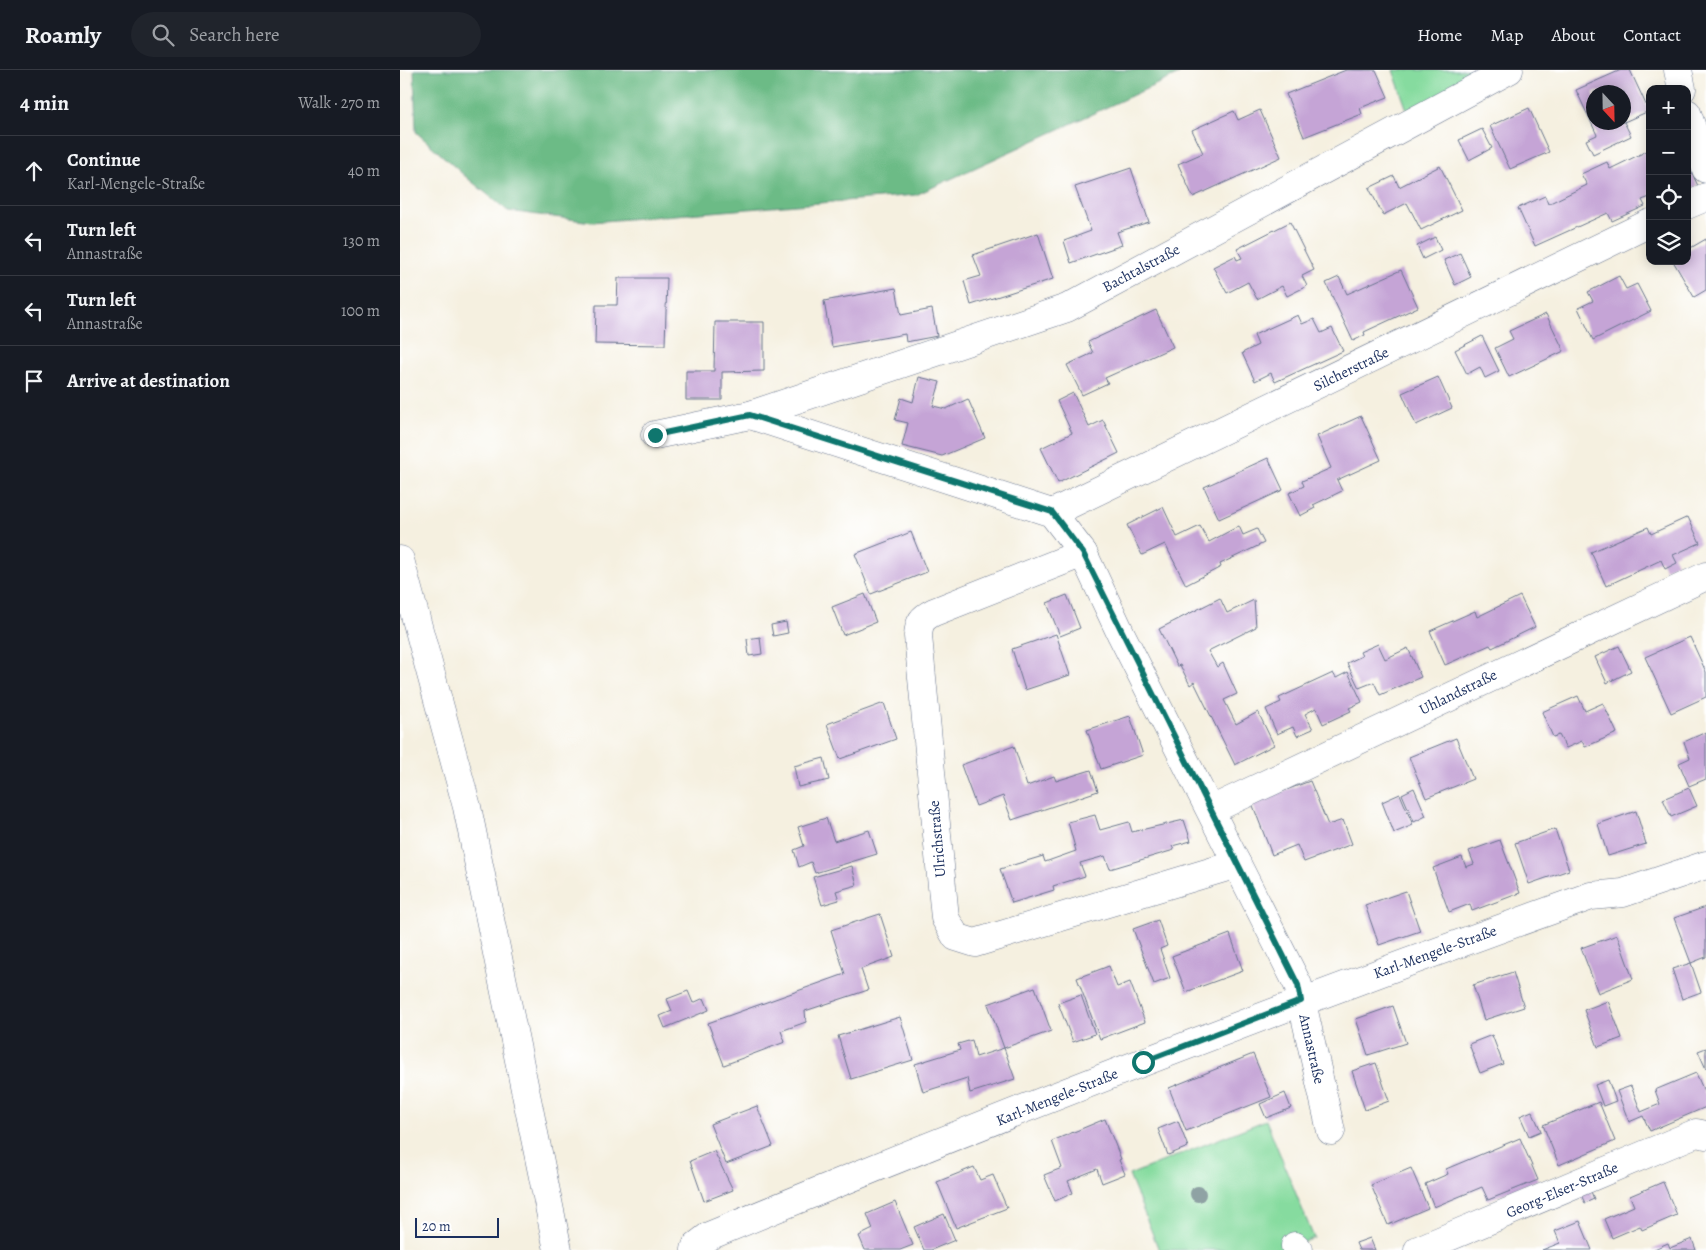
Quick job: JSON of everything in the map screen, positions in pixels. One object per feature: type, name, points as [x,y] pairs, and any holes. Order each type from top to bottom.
[{"type":"street","name":"Bachtalstraße","points":[[750,415],[1067,308],[1509,70]]},
{"type":"street","points":[[1678,70],[1681,85]]},
{"type":"street","points":[[1691,124],[1706,169]]},
{"type":"street","points":[[1691,204],[1706,197]]},
{"type":"street","name":"Silcherstraße","points":[[1052,512],[1646,225]]},
{"type":"street","points":[[655,435],[750,415],[1052,512]]},
{"type":"street","name":"Annastraße","points":[[1052,512],[1083,553],[1298,985],[1332,1131]]},
{"type":"street","name":"Ulrichstraße","points":[[1083,553],[934,612],[925,616],[919,623],[918,636],[944,918],[956,937],[975,943],[1237,864]]},
{"type":"street","points":[[400,560],[467,807],[558,1250]]},
{"type":"street","name":"Uhlandstraße","points":[[1211,810],[1706,576]]},
{"type":"street","name":"Karl-Mengele-Straße","points":[[696,1248],[709,1236],[815,1192],[1301,1001],[1590,896],[1623,893],[1706,865]]},
{"type":"street","name":"Georg-Elser-Straße","points":[[1418,1250],[1696,1133],[1706,1134]]},
{"type":"green space","points":[[414,70],[1179,70],[1179,74],[916,195],[592,222],[508,211],[466,177],[416,132]]},
{"type":"green space","points":[[1393,70],[1488,70],[1408,113]]},
{"type":"green space","points":[[1266,1120],[1314,1238],[1286,1250],[1159,1250],[1129,1175]]},
{"type":"building","points":[[1346,70],[1376,70],[1388,97],[1360,108],[1362,114],[1304,137],[1286,94]]},
{"type":"building","points":[[1621,70],[1630,70],[1646,105],[1646,112],[1631,119],[1631,85],[1587,85]]},
{"type":"building","points":[[1586,86],[1586,111],[1576,90]]},
{"type":"building","points":[[1529,108],[1549,152],[1510,169],[1490,126]]},
{"type":"building","points":[[1260,110],[1281,157],[1193,197],[1178,164],[1203,153],[1192,130],[1234,111],[1238,120]]},
{"type":"building","points":[[1482,129],[1492,148],[1469,160],[1459,140]]},
{"type":"building","points":[[1595,130],[1628,130],[1631,136],[1593,154],[1586,140],[1597,135]]},
{"type":"building","points":[[1646,151],[1646,198],[1642,200],[1645,206],[1612,221],[1608,213],[1535,246],[1518,208],[1545,196],[1548,204],[1587,185],[1581,174],[1607,162],[1610,169]]},
{"type":"building","points":[[1440,166],[1462,210],[1421,230],[1407,203],[1383,215],[1369,188],[1394,176],[1399,187]]},
{"type":"building","points":[[1131,168],[1149,222],[1117,232],[1122,245],[1071,263],[1064,241],[1091,231],[1075,187]]},
{"type":"building","points":[[1691,171],[1698,186],[1691,189]]},
{"type":"building","points":[[1290,222],[1314,270],[1302,276],[1307,286],[1287,296],[1282,286],[1257,299],[1248,282],[1227,293],[1213,267],[1235,256],[1237,260],[1242,258],[1237,249]]},
{"type":"building","points":[[1038,233],[1053,279],[971,305],[964,281],[981,276],[973,255]]},
{"type":"building","points":[[1435,237],[1441,250],[1423,259],[1417,246]]},
{"type":"building","points":[[1706,239],[1706,290],[1694,297],[1675,265],[1691,265],[1691,248]]},
{"type":"building","points":[[1460,253],[1471,277],[1455,285],[1444,260]]},
{"type":"building","points":[[1401,270],[1418,307],[1364,332],[1365,335],[1353,341],[1326,283],[1339,277],[1347,294]]},
{"type":"building","points":[[1619,276],[1626,289],[1637,284],[1651,311],[1593,340],[1578,308],[1593,301],[1588,292]]},
{"type":"building","points":[[618,278],[667,278],[665,345],[595,344],[596,305],[617,305]]},
{"type":"building","points":[[896,288],[901,315],[932,309],[937,336],[906,342],[905,334],[832,347],[824,301]]},
{"type":"building","points":[[1156,310],[1173,347],[1105,378],[1108,383],[1082,395],[1067,365],[1093,353],[1088,342]]},
{"type":"building","points":[[1546,314],[1564,351],[1509,377],[1495,348],[1513,339],[1509,331]]},
{"type":"building","points":[[1298,315],[1302,324],[1314,319],[1321,333],[1332,328],[1343,351],[1275,382],[1271,373],[1255,381],[1242,353],[1258,345],[1254,335]]},
{"type":"building","points":[[715,322],[764,322],[764,371],[722,372],[722,400],[686,400],[686,371],[714,371]]},
{"type":"building","points":[[1482,336],[1499,371],[1485,378],[1480,367],[1467,374],[1455,350]]},
{"type":"building","points":[[919,377],[940,382],[933,406],[946,409],[968,399],[985,438],[942,456],[902,446],[908,423],[895,420],[901,398],[913,402]]},
{"type":"building","points":[[1438,377],[1452,408],[1416,425],[1402,393]]},
{"type":"building","points":[[1073,393],[1089,427],[1103,420],[1119,453],[1058,483],[1041,448],[1072,433],[1057,401]]},
{"type":"building","points":[[1361,416],[1381,460],[1337,480],[1342,491],[1313,505],[1315,508],[1300,516],[1289,493],[1304,486],[1302,481],[1331,468],[1317,436]]},
{"type":"building","points":[[1268,458],[1283,490],[1219,519],[1204,487]]},
{"type":"building","points":[[1163,507],[1177,537],[1200,526],[1209,542],[1239,526],[1243,535],[1257,529],[1264,543],[1220,564],[1221,567],[1186,585],[1165,544],[1142,555],[1127,525]]},
{"type":"building","points":[[1688,517],[1700,543],[1673,555],[1677,563],[1665,569],[1661,560],[1606,586],[1591,552],[1648,527],[1651,534]]},
{"type":"building","points":[[911,532],[927,572],[871,594],[855,554]]},
{"type":"building","points":[[865,594],[876,622],[843,635],[832,607]]},
{"type":"building","points":[[1067,595],[1080,628],[1060,636],[1047,603]]},
{"type":"building","points":[[1520,596],[1535,627],[1492,648],[1490,645],[1445,665],[1430,631],[1475,611],[1477,617]]},
{"type":"building","points":[[1220,598],[1227,613],[1254,600],[1256,627],[1208,651],[1217,667],[1223,663],[1237,694],[1224,700],[1236,724],[1258,712],[1274,745],[1235,765],[1194,682],[1190,685],[1180,665],[1177,666],[1159,629]]},
{"type":"building","points":[[786,622],[788,633],[773,636],[771,625]]},
{"type":"building","points":[[1056,634],[1070,675],[1025,690],[1012,649]]},
{"type":"building","points":[[760,637],[762,654],[749,656],[747,639]]},
{"type":"building","points":[[1690,637],[1706,672],[1706,697],[1671,713],[1645,657]]},
{"type":"building","points":[[1378,644],[1385,659],[1408,648],[1421,677],[1380,695],[1374,682],[1359,688],[1347,663],[1362,656],[1360,652]]},
{"type":"building","points":[[1619,646],[1631,671],[1607,683],[1595,657]]},
{"type":"building","points":[[1348,672],[1362,702],[1349,708],[1351,711],[1323,724],[1316,708],[1305,714],[1313,729],[1297,736],[1293,727],[1277,734],[1266,709],[1281,702],[1279,698],[1333,673],[1336,678]]},
{"type":"building","points":[[1578,696],[1585,711],[1603,703],[1617,733],[1585,747],[1582,741],[1566,748],[1559,735],[1553,737],[1542,712]]},
{"type":"building","points":[[884,703],[896,739],[840,759],[827,724]]},
{"type":"building","points":[[1130,716],[1143,755],[1101,769],[1087,730]]},
{"type":"building","points":[[1706,732],[1706,779],[1689,786],[1679,763],[1690,758],[1684,742]]},
{"type":"building","points":[[1456,738],[1473,779],[1426,798],[1409,757]]},
{"type":"building","points":[[1014,746],[1027,786],[1054,776],[1056,781],[1091,770],[1098,791],[1012,820],[1003,796],[976,806],[961,765]]},
{"type":"building","points":[[824,758],[829,780],[798,787],[794,766]]},
{"type":"building","points":[[1310,781],[1328,825],[1343,820],[1352,844],[1304,862],[1297,845],[1272,855],[1252,803]]},
{"type":"building","points":[[1414,788],[1426,816],[1414,822],[1402,794]]},
{"type":"building","points":[[1689,788],[1697,806],[1671,817],[1663,799]]},
{"type":"building","points":[[1400,794],[1413,825],[1394,833],[1382,802]]},
{"type":"building","points":[[1636,811],[1646,844],[1608,856],[1598,824]]},
{"type":"building","points":[[1095,815],[1100,830],[1129,822],[1132,832],[1184,820],[1191,841],[1172,846],[1174,850],[1110,869],[1105,856],[1080,863],[1085,876],[1053,886],[1054,890],[1012,903],[1000,869],[1043,856],[1045,862],[1076,851],[1068,822]]},
{"type":"building","points":[[826,818],[834,841],[869,830],[877,854],[815,873],[811,862],[799,867],[794,850],[804,846],[798,827]]},
{"type":"building","points":[[1555,829],[1569,870],[1529,884],[1515,843]]},
{"type":"building","points":[[1500,840],[1520,893],[1472,911],[1470,904],[1449,912],[1433,868],[1462,857],[1466,867],[1474,864],[1469,851]]},
{"type":"building","points":[[852,866],[857,885],[836,891],[839,900],[822,905],[813,877]]},
{"type":"building","points":[[1406,891],[1420,931],[1379,945],[1365,905]]},
{"type":"building","points":[[1706,907],[1706,957],[1691,963],[1674,918]]},
{"type":"building","points":[[880,914],[894,957],[861,969],[868,990],[805,1011],[806,1022],[781,1031],[785,1042],[724,1065],[708,1023],[845,974],[831,930]]},
{"type":"building","points":[[1158,920],[1167,946],[1160,949],[1170,978],[1154,984],[1133,929]]},
{"type":"building","points":[[1230,934],[1243,971],[1186,992],[1172,956]]},
{"type":"building","points":[[1617,935],[1633,979],[1598,993],[1581,948]]},
{"type":"building","points":[[1691,963],[1701,992],[1682,999],[1672,969]]},
{"type":"building","points":[[1109,966],[1117,987],[1130,982],[1145,1022],[1100,1039],[1077,978]]},
{"type":"building","points":[[1513,972],[1524,1007],[1484,1020],[1473,985]]},
{"type":"building","points":[[1035,987],[1051,1031],[1004,1048],[988,1004]]},
{"type":"building","points":[[688,991],[693,1003],[704,998],[709,1010],[665,1028],[660,1016],[672,1011],[667,999]]},
{"type":"building","points":[[1081,995],[1095,1034],[1073,1042],[1058,1003]]},
{"type":"building","points":[[1608,1001],[1622,1038],[1598,1047],[1584,1010]]},
{"type":"building","points":[[1393,1006],[1406,1043],[1368,1055],[1356,1019]]},
{"type":"building","points":[[900,1017],[913,1060],[851,1079],[838,1036]]},
{"type":"building","points":[[1492,1035],[1503,1064],[1480,1073],[1469,1044]]},
{"type":"building","points":[[972,1040],[976,1057],[1004,1048],[1015,1079],[970,1093],[967,1078],[923,1092],[915,1064],[960,1050],[958,1044]]},
{"type":"building","points":[[1706,1048],[1706,1069],[1698,1051]]},
{"type":"building","points":[[1253,1054],[1271,1097],[1186,1131],[1169,1088]]},
{"type":"building","points":[[1376,1063],[1389,1101],[1365,1110],[1352,1071]]},
{"type":"building","points":[[1696,1073],[1706,1096],[1706,1107],[1650,1131],[1643,1116],[1629,1122],[1617,1091],[1631,1086],[1641,1112],[1660,1104],[1655,1090]]},
{"type":"building","points":[[1608,1080],[1616,1101],[1603,1106],[1595,1085]]},
{"type":"building","points":[[1285,1093],[1291,1108],[1266,1118],[1260,1104]]},
{"type":"building","points":[[1599,1102],[1615,1141],[1559,1165],[1543,1125]]},
{"type":"building","points":[[757,1106],[773,1146],[726,1164],[710,1124]]},
{"type":"building","points":[[1532,1111],[1541,1131],[1529,1136],[1520,1116]]},
{"type":"building","points":[[1105,1119],[1125,1174],[1102,1183],[1097,1169],[1068,1181],[1073,1193],[1055,1201],[1044,1175],[1062,1168],[1052,1141]]},
{"type":"building","points":[[1178,1121],[1188,1147],[1168,1155],[1158,1129]]},
{"type":"building","points":[[1520,1138],[1538,1180],[1488,1200],[1482,1187],[1434,1207],[1425,1184],[1448,1174],[1446,1169]]},
{"type":"building","points":[[714,1151],[733,1190],[704,1201],[690,1161]]},
{"type":"building","points":[[974,1167],[980,1180],[993,1175],[1007,1208],[956,1228],[937,1182]]},
{"type":"building","points":[[1411,1168],[1428,1208],[1388,1225],[1371,1185]]},
{"type":"building","points":[[1663,1182],[1677,1215],[1642,1230],[1640,1226],[1612,1238],[1604,1219],[1634,1206],[1630,1196]]},
{"type":"building","points":[[1590,1189],[1594,1199],[1585,1203],[1580,1193]]},
{"type":"building","points":[[895,1202],[913,1245],[900,1250],[865,1250],[859,1236],[873,1229],[867,1214]]},
{"type":"building","points":[[944,1214],[955,1240],[931,1250],[924,1250],[914,1227]]},
{"type":"building","points":[[1580,1221],[1592,1250],[1542,1250],[1560,1243],[1555,1231]]},
{"type":"building","points":[[1370,1238],[1375,1250],[1359,1250],[1356,1243]]},
{"type":"building","points":[[1692,1239],[1696,1250],[1652,1250],[1668,1243],[1670,1248]]},
{"type":"route","points":[[655,435],[750,415],[1052,512],[1083,553],[1121,634],[1298,985],[1301,1001],[1143,1062]]}]
